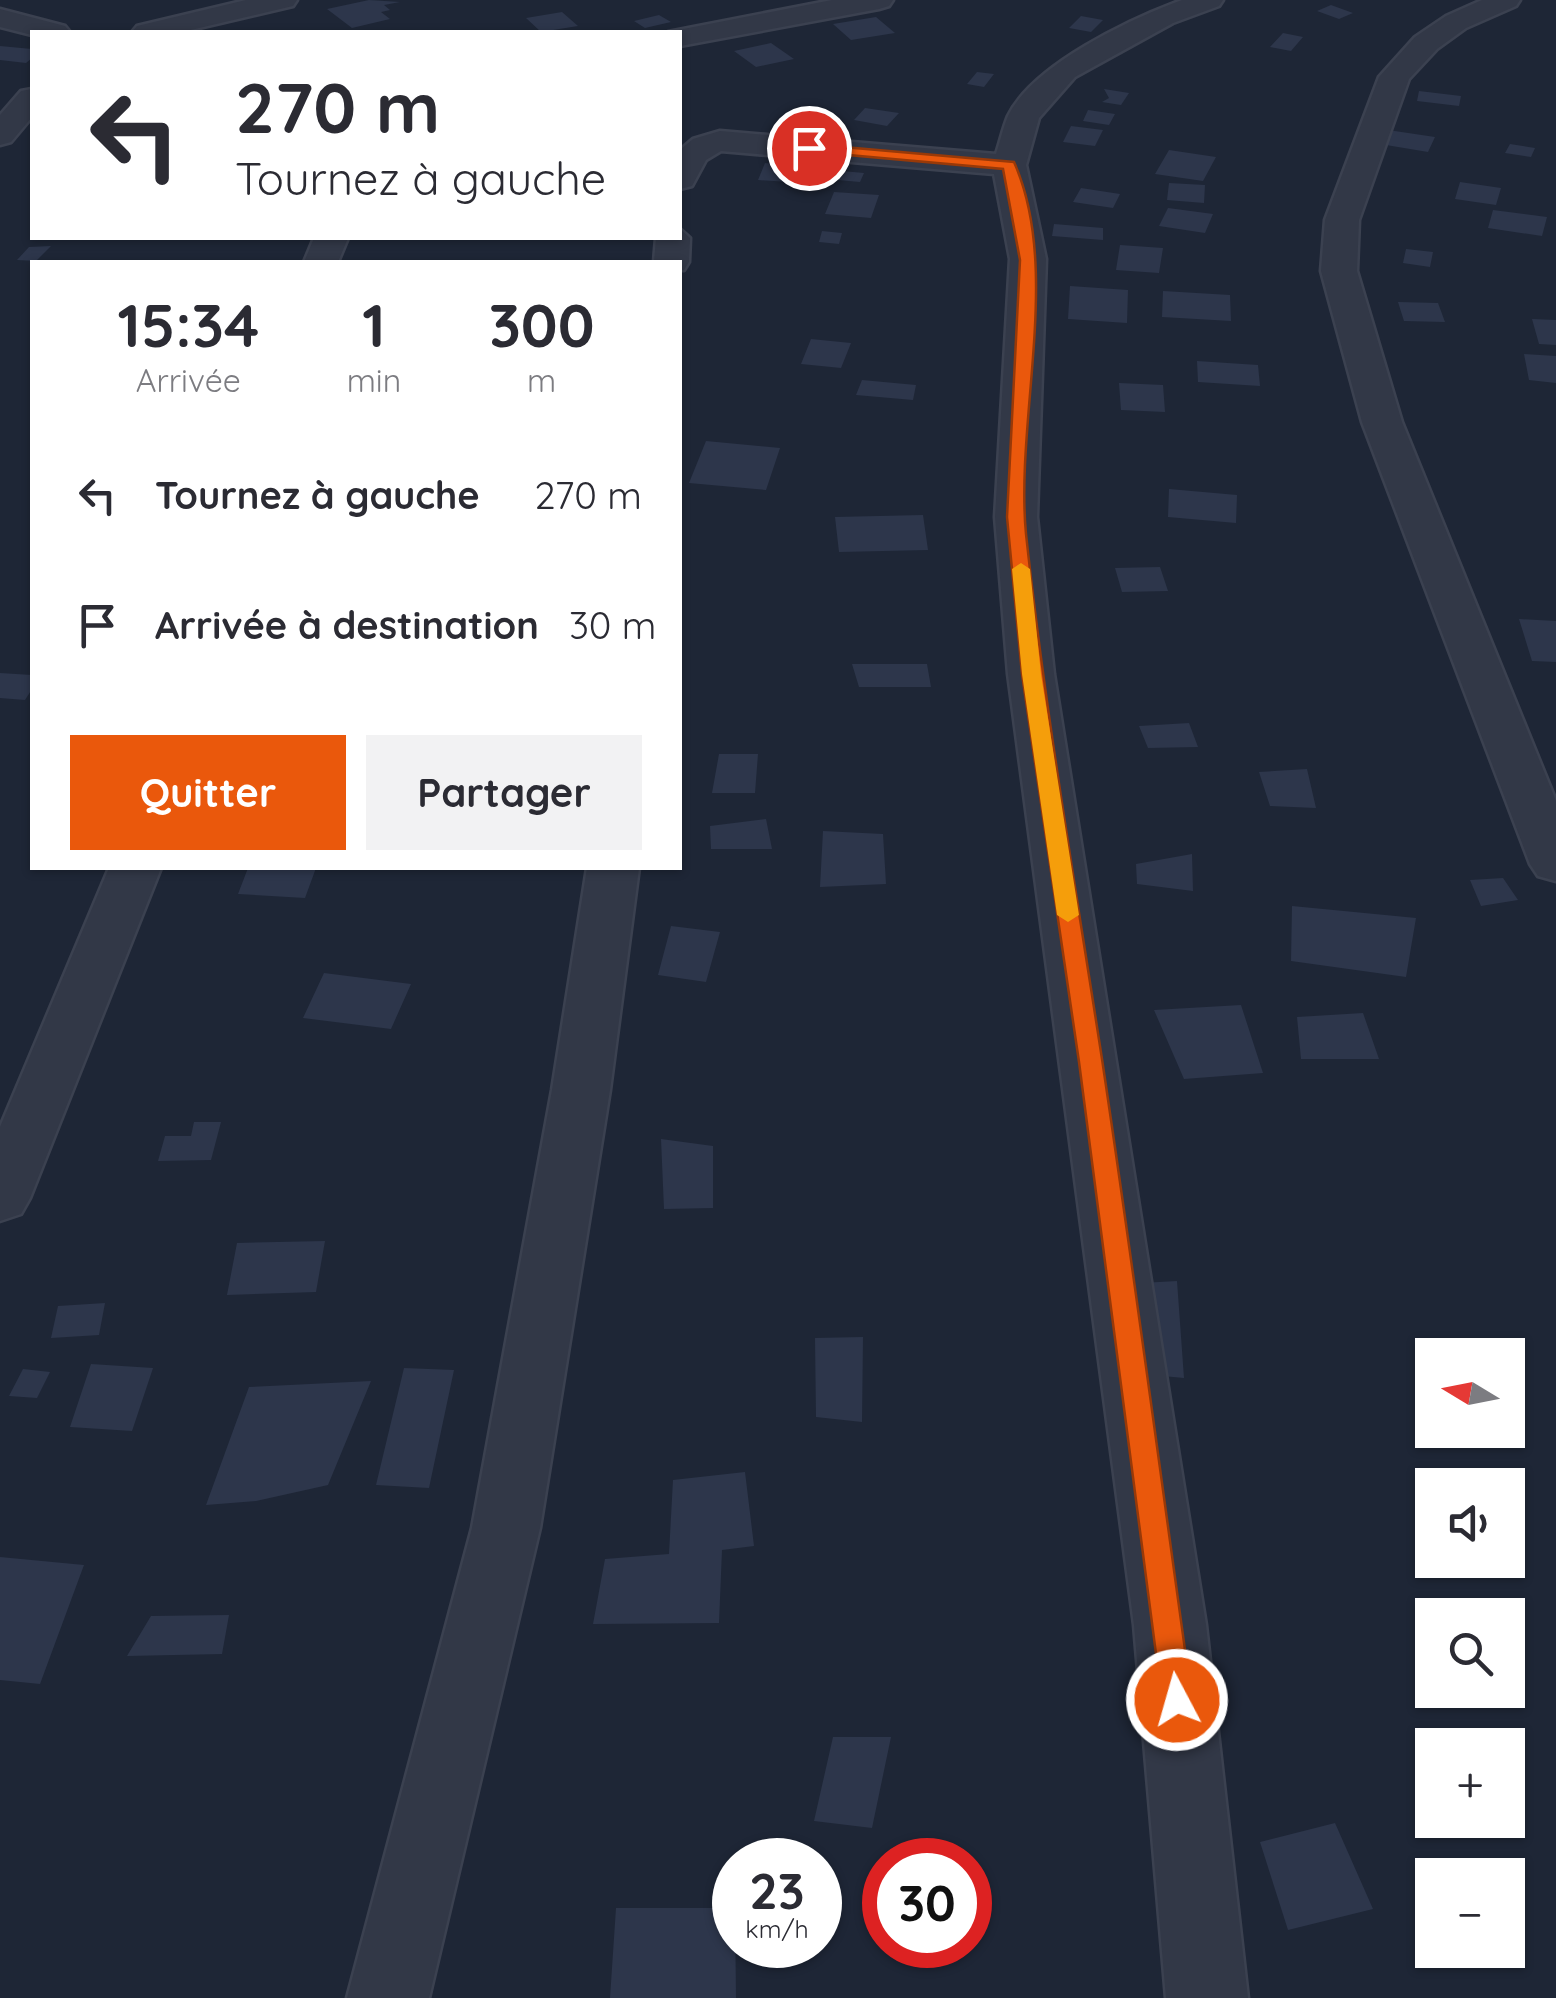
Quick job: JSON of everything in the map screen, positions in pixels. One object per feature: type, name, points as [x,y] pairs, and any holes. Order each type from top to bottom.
[{"type":"street","points":[[156,30],[283,0]]},
{"type":"street","points":[[682,37],[879,0]]},
{"type":"street","points":[[1207,1998],[1170,1626],[1032,674],[1016,517],[1028,260],[1009,165],[1024,116],[1064,71],[1163,17],[1209,0]]},
{"type":"street","points":[[1506,0],[1441,32],[1394,77],[1342,220],[1339,271],[1382,422],[1556,864]]},
{"type":"street","points":[[0,18],[47,30]]},
{"type":"street","points":[[0,136],[30,100]]},
{"type":"street","points":[[682,175],[692,153],[702,144],[720,142],[1009,165]]},
{"type":"street","points":[[0,1198],[134,870]]},
{"type":"street","points":[[388,1998],[506,1528],[581,1090],[613,870]]},
{"type":"building","points":[[369,0],[400,2],[384,5],[390,10],[381,12],[390,19],[352,28],[327,9]]},
{"type":"building","points":[[1331,5],[1353,13],[1339,19],[1317,11]]},
{"type":"building","points":[[562,12],[578,26],[539,30],[526,18]]},
{"type":"building","points":[[659,15],[671,22],[645,28],[634,21]]},
{"type":"building","points":[[1081,16],[1103,20],[1091,32],[1069,28]]},
{"type":"building","points":[[876,17],[895,33],[851,40],[833,24]]},
{"type":"building","points":[[1283,33],[1303,37],[1291,51],[1270,47]]},
{"type":"building","points":[[771,43],[794,59],[756,67],[734,51]]},
{"type":"building","points":[[0,46],[30,49],[26,63],[0,60]]},
{"type":"building","points":[[977,72],[994,74],[984,87],[967,84]]},
{"type":"building","points":[[1104,89],[1129,93],[1121,105],[1102,102],[1109,98]]},
{"type":"building","points":[[1419,91],[1461,96],[1459,106],[1417,101]]},
{"type":"building","points":[[865,108],[899,113],[887,126],[854,120]]},
{"type":"building","points":[[1088,110],[1115,114],[1109,125],[1083,121]]},
{"type":"building","points":[[1071,126],[1103,130],[1095,146],[1063,142]]},
{"type":"building","points":[[1388,130],[1435,137],[1428,152],[1380,144]]},
{"type":"building","points":[[1510,144],[1535,148],[1531,157],[1505,153]]},
{"type":"building","points":[[1169,150],[1216,157],[1203,181],[1155,174]]},
{"type":"building","points":[[765,163],[797,167],[789,182],[758,180]]},
{"type":"building","points":[[831,170],[864,173],[860,182],[826,179]]},
{"type":"building","points":[[1460,182],[1501,188],[1496,205],[1455,199]]},
{"type":"building","points":[[1169,183],[1205,185],[1204,203],[1167,200]]},
{"type":"building","points":[[1081,188],[1120,194],[1113,208],[1073,202]]},
{"type":"building","points":[[834,192],[879,195],[871,218],[825,214]]},
{"type":"building","points":[[1168,208],[1213,214],[1205,233],[1159,226]]},
{"type":"building","points":[[1493,210],[1547,217],[1542,236],[1488,228]]},
{"type":"building","points":[[1054,224],[1103,228],[1103,240],[1052,236]]},
{"type":"building","points":[[822,231],[842,233],[839,244],[819,242]]},
{"type":"building","points":[[1120,245],[1163,248],[1159,273],[1116,270]]},
{"type":"building","points":[[51,246],[37,260],[17,260],[29,247]]},
{"type":"building","points":[[1406,249],[1433,252],[1430,267],[1403,263]]},
{"type":"building","points":[[1070,286],[1128,290],[1127,323],[1068,319]]},
{"type":"building","points":[[1163,291],[1230,295],[1231,321],[1162,317]]},
{"type":"building","points":[[1398,302],[1438,303],[1445,322],[1404,321]]},
{"type":"building","points":[[1532,319],[1556,320],[1556,345],[1539,344]]},
{"type":"building","points":[[811,339],[851,343],[841,368],[801,364]]},
{"type":"building","points":[[1524,354],[1556,356],[1556,383],[1529,380]]},
{"type":"building","points":[[1197,361],[1258,365],[1260,386],[1198,382]]},
{"type":"building","points":[[862,380],[916,385],[913,400],[856,395]]},
{"type":"building","points":[[1119,383],[1163,385],[1165,412],[1121,410]]},
{"type":"building","points":[[706,441],[780,448],[766,490],[689,483]]},
{"type":"building","points":[[1169,489],[1237,495],[1236,523],[1168,517]]},
{"type":"building","points":[[923,515],[928,550],[839,552],[835,517]]},
{"type":"building","points":[[1160,567],[1168,591],[1122,592],[1115,568]]},
{"type":"building","points":[[1519,619],[1556,621],[1556,662],[1532,661]]},
{"type":"building","points":[[852,664],[927,664],[931,687],[859,687]]},
{"type":"building","points":[[0,673],[30,675],[30,692],[25,700],[0,698]]},
{"type":"building","points":[[1189,723],[1198,747],[1148,748],[1139,726]]},
{"type":"building","points":[[719,754],[758,754],[755,793],[712,793]]},
{"type":"building","points":[[1307,769],[1316,808],[1270,806],[1259,772]]},
{"type":"building","points":[[766,819],[772,849],[711,849],[710,826]]},
{"type":"building","points":[[823,831],[883,834],[886,884],[820,887]]},
{"type":"building","points":[[1192,854],[1193,891],[1137,884],[1136,864]]},
{"type":"building","points":[[247,870],[315,870],[305,898],[238,894]]},
{"type":"building","points":[[1503,878],[1518,900],[1481,906],[1470,880]]},
{"type":"building","points":[[1292,906],[1416,918],[1406,977],[1291,961]]},
{"type":"building","points":[[671,926],[720,932],[706,982],[658,975]]},
{"type":"building","points":[[324,973],[411,984],[391,1029],[303,1018]]},
{"type":"building","points":[[1241,1005],[1263,1073],[1184,1079],[1154,1010]]},
{"type":"building","points":[[1363,1013],[1379,1059],[1301,1059],[1297,1017]]},
{"type":"building","points":[[194,1122],[221,1122],[211,1160],[158,1161],[165,1136],[191,1136]]},
{"type":"building","points":[[661,1139],[713,1146],[713,1208],[664,1209]]},
{"type":"building","points":[[325,1241],[316,1292],[227,1295],[237,1243]]},
{"type":"building","points":[[1177,1281],[1184,1378],[1141,1374],[1141,1283]]},
{"type":"building","points":[[105,1303],[99,1335],[51,1338],[58,1306]]},
{"type":"building","points":[[863,1337],[862,1422],[816,1417],[815,1338]]},
{"type":"building","points":[[91,1364],[153,1368],[132,1431],[70,1427]]},
{"type":"building","points":[[404,1368],[454,1370],[429,1488],[376,1485]]},
{"type":"building","points":[[23,1369],[50,1372],[37,1398],[9,1396]]},
{"type":"building","points":[[371,1381],[328,1485],[256,1501],[206,1505],[249,1387]]},
{"type":"building","points":[[745,1472],[754,1546],[722,1550],[719,1623],[593,1624],[605,1559],[669,1554],[673,1480]]},
{"type":"building","points":[[0,1557],[84,1565],[40,1684],[0,1680]]},
{"type":"building","points":[[229,1615],[222,1654],[127,1656],[151,1616]]},
{"type":"building","points":[[833,1737],[891,1737],[872,1828],[814,1821]]},
{"type":"building","points":[[1335,1823],[1373,1909],[1288,1930],[1260,1842]]},
{"type":"building","points":[[616,1908],[712,1908],[712,1968],[736,1968],[736,1998],[610,1998]]},
{"type":"slow traffic","points":[[1021,569],[1032,674],[1068,915]]},
{"type":"route","points":[[809,148],[1009,165],[1019,202],[1028,260],[1016,517],[1032,674],[1170,1626],[1177,1700]]}]
